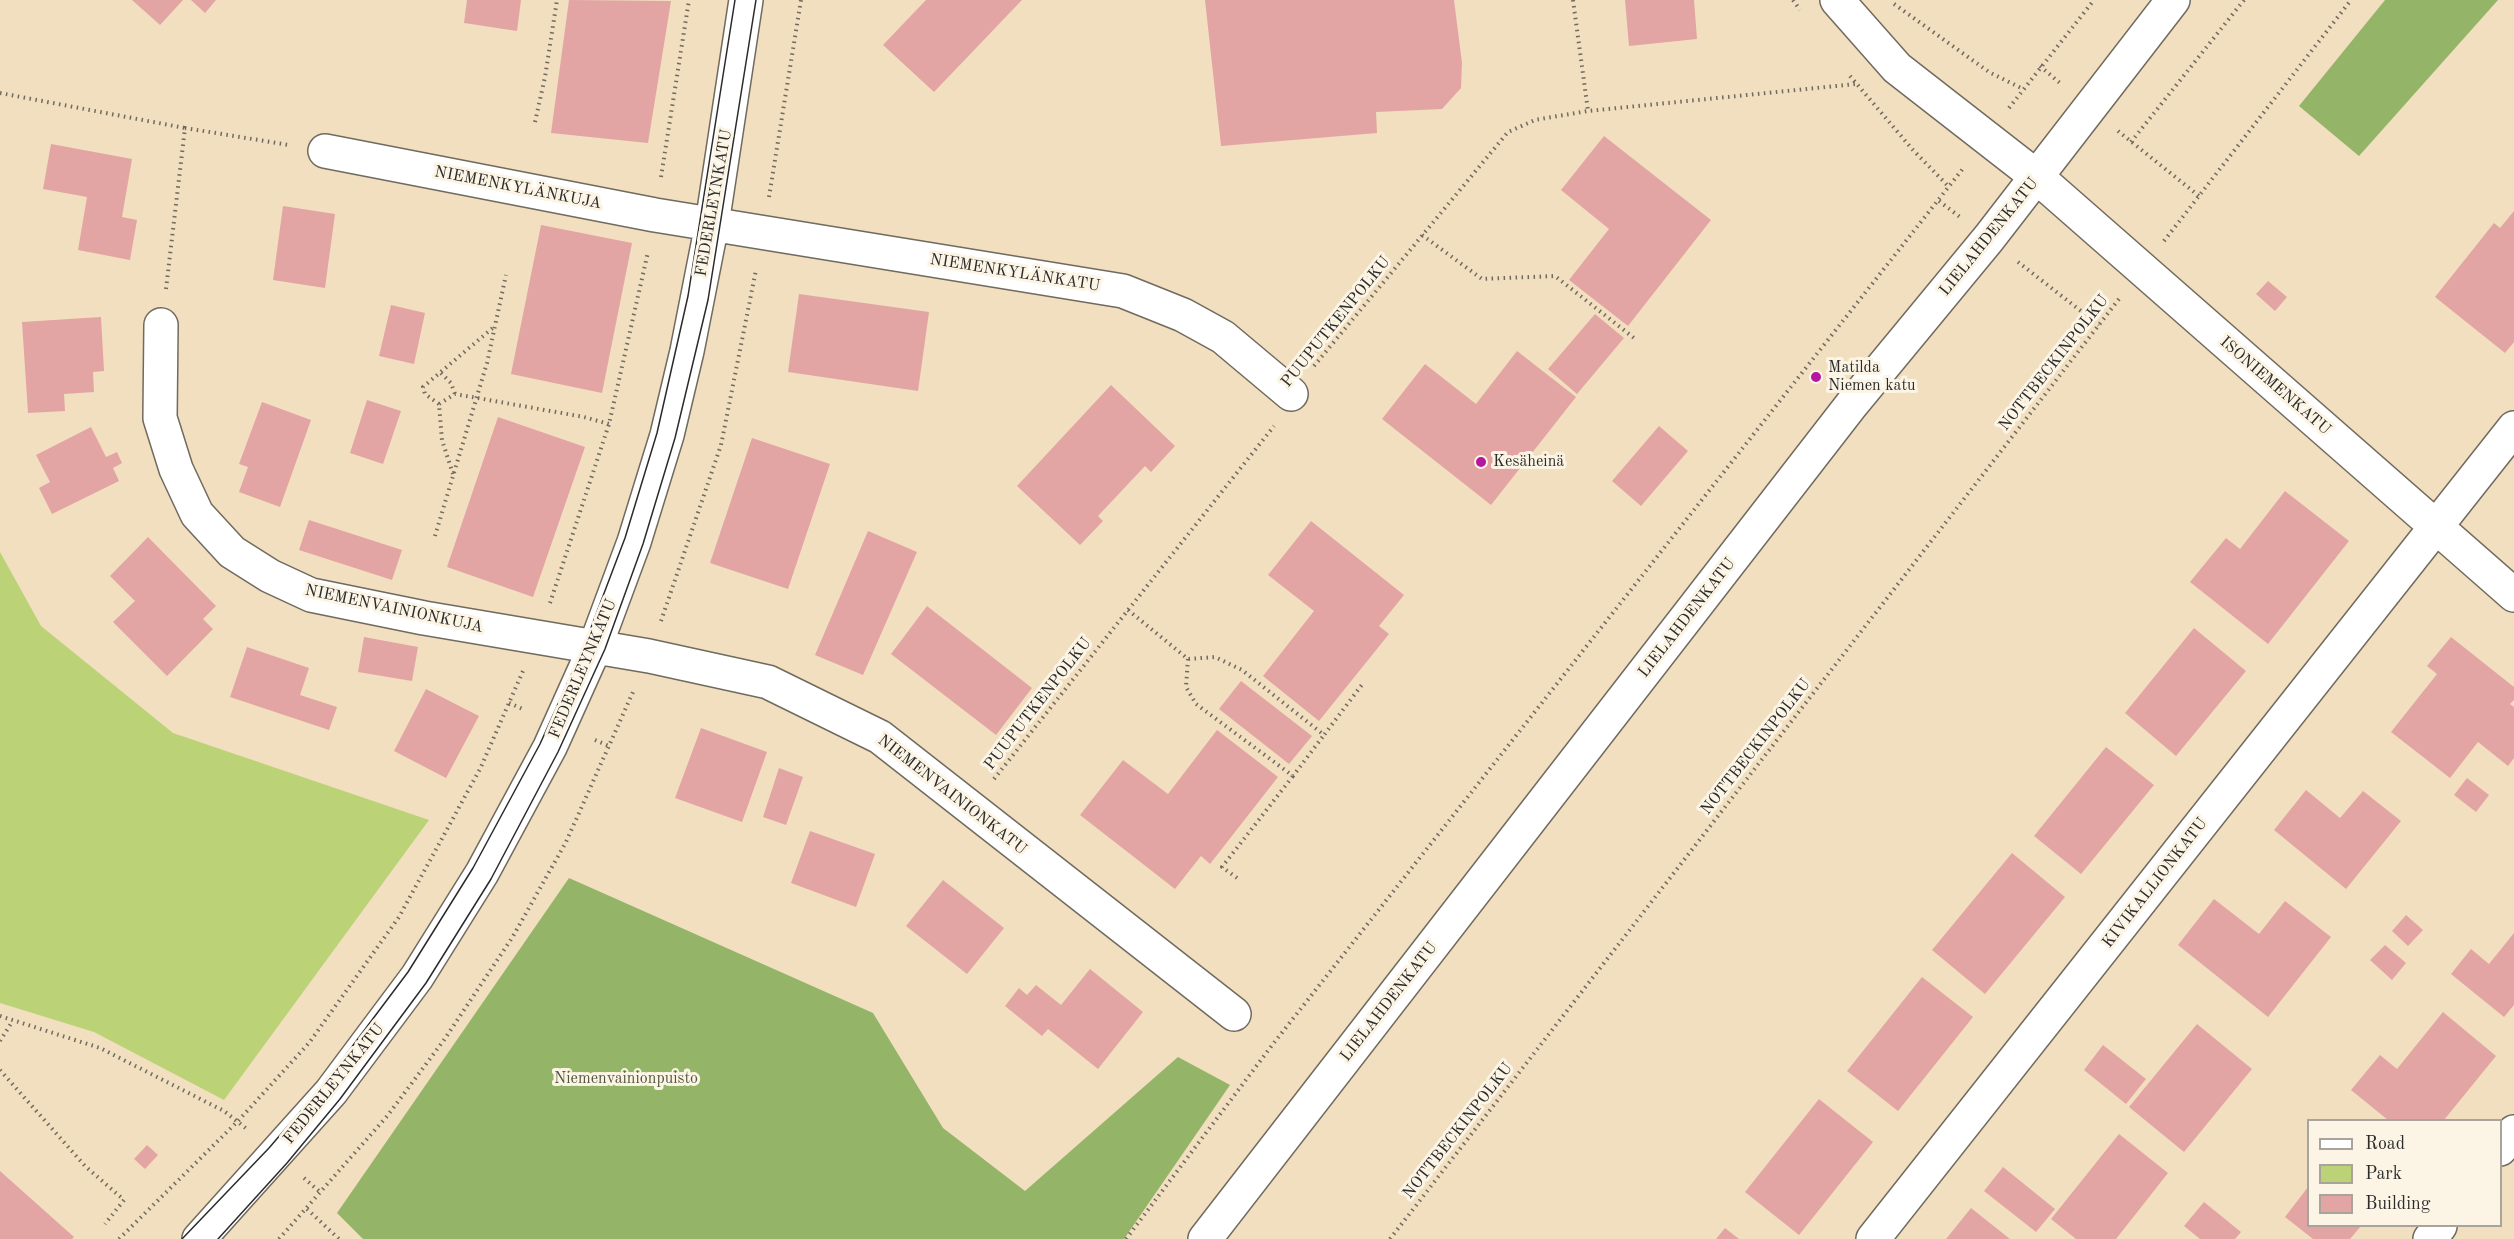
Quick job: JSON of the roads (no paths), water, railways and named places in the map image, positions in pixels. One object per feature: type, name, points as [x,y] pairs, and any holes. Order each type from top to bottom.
[{"type":"street","name":"FEDERLEYNKATU","points":[[199,1239],[331,1092],[417,977],[482,873],[550,747],[595,647],[634,542],[667,435],[687,351],[712,224],[746,0]]},
{"type":"street","points":[[1837,0],[1897,68],[2037,177]]},
{"type":"street","name":"LIELAHDENKATU","points":[[1205,1239],[1852,404],[2037,177],[2173,0]]},
{"type":"street","name":"NIEMENKYLÄNKUJA","points":[[325,151],[712,224]]},
{"type":"street","name":"ISONIEMENKATU","points":[[2037,177],[2514,595]]},
{"type":"street","name":"NIEMENKYLÄNKATU","points":[[712,224],[1123,291],[1183,315],[1223,337],[1291,394]]},
{"type":"street","name":"NIEMENVAINIONKUJA","points":[[161,326],[160,418],[176,469],[197,514],[232,552],[270,576],[310,595],[424,618],[595,647]]},
{"type":"street","name":"KIVIKALLIONKATU","points":[[1872,1239],[2514,428]]},
{"type":"street","name":"NIEMENVAINIONKATU","points":[[595,647],[768,682],[880,737],[1234,1014]]},
{"type":"street","points":[[2502,1147],[2514,1132]]},
{"type":"street","points":[[2430,1239],[2439,1227]]},
{"type":"tram line","points":[[182,1239],[269,1148],[324,1084],[408,972],[473,868],[540,744],[584,646],[625,538],[657,433],[688,296],[735,0]]},
{"type":"tram line","points":[[218,1239],[287,1163],[340,1099],[426,983],[491,879],[558,752],[605,649],[643,544],[675,438],[708,300],[756,0]]},
{"type":"place","name":"Matilda Niemen katu","points":[[1816,377]]},
{"type":"place","name":"Kesäheinä","points":[[1481,462]]},
{"type":"park label","name":"Niemenvainionpuisto","points":[[626,1079]]}]
